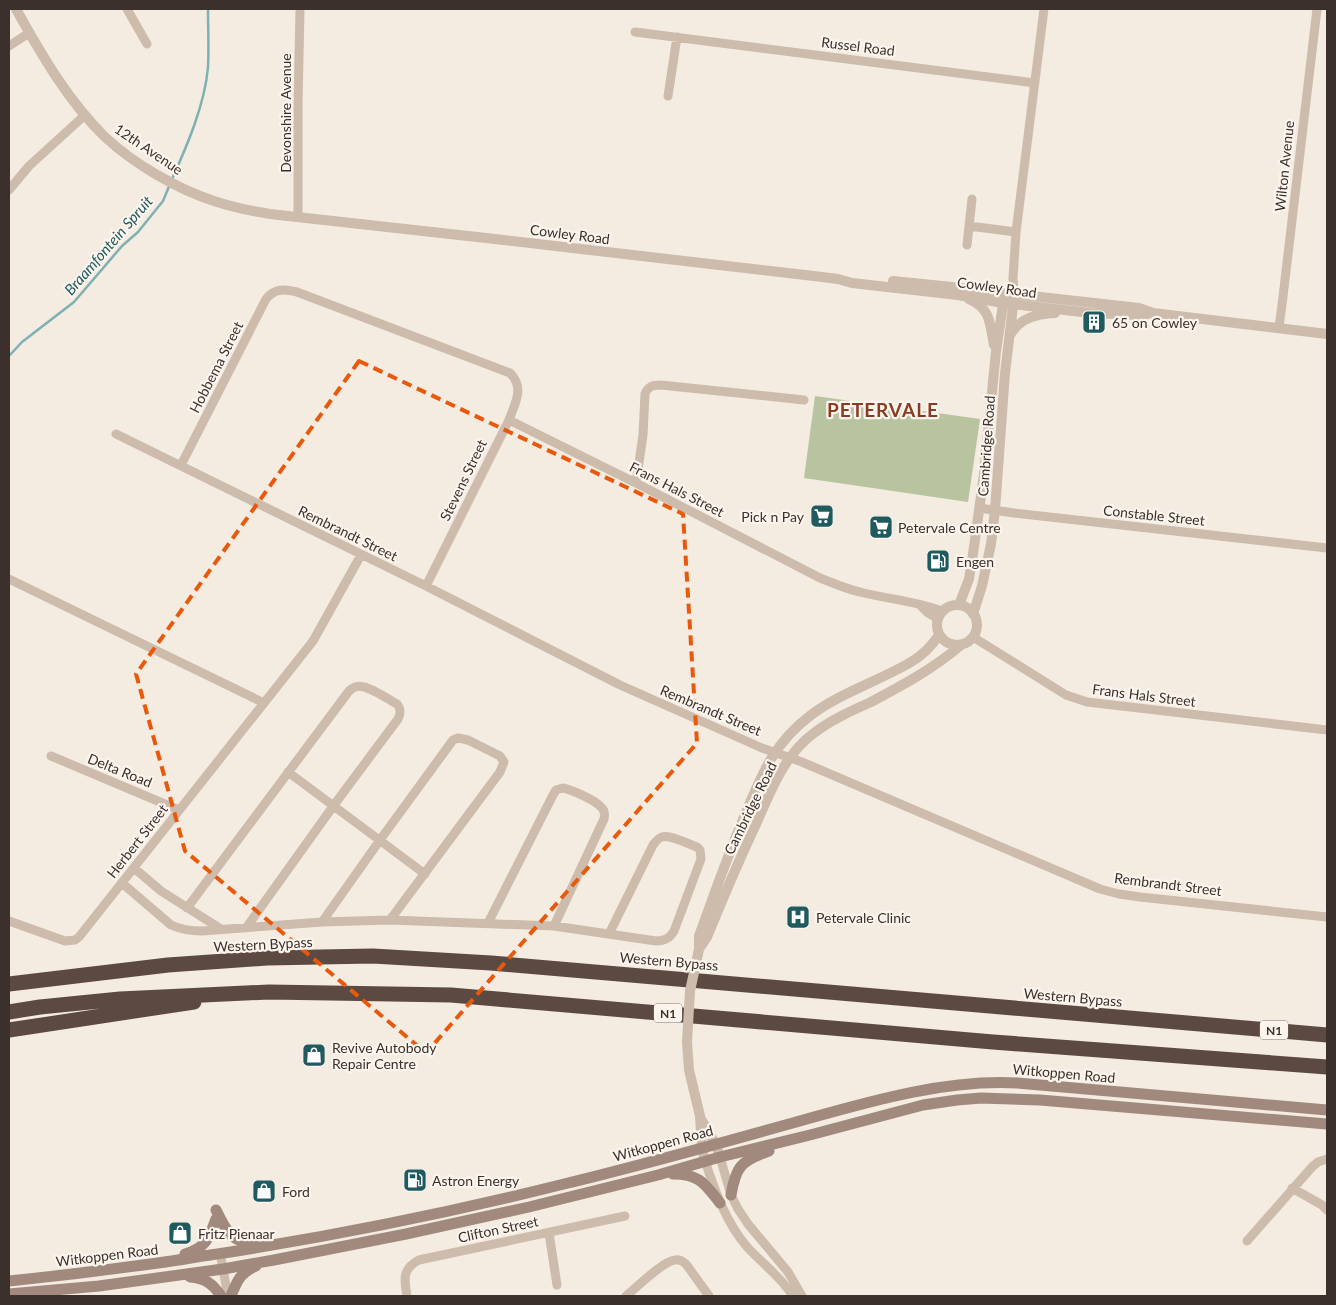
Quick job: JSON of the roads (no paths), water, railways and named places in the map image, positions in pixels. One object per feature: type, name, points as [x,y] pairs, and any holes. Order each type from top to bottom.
[{"type":"highway","name":"Western Bypass","points":[[9,984],[168,965],[267,958],[373,956],[520,965],[1327,1035]]},
{"type":"highway","name":"N1","points":[[9,1012],[120,999],[269,992],[451,995],[993,1042],[1327,1067]]},
{"type":"highway","points":[[9,1030],[176,1006],[245,993]]},
{"type":"main road","name":"Witkoppen Road","points":[[9,1281],[160,1263],[371,1228],[563,1184],[909,1093],[979,1083],[1017,1083],[1327,1110]]},
{"type":"main road","name":"Witkoppen Road","points":[[9,1294],[99,1286],[274,1260],[529,1207],[923,1105],[957,1100],[980,1098],[1040,1100],[1327,1124]]},
{"type":"main road","points":[[730,1195],[734,1176],[744,1163],[763,1153],[810,1135]]},
{"type":"main road","points":[[658,1175],[683,1174],[696,1177],[720,1203]]},
{"type":"main road","points":[[160,1263],[203,1246],[208,1240],[216,1214],[232,1237],[238,1240],[253,1244],[286,1243]]},
{"type":"main road","points":[[229,1296],[243,1273],[253,1267],[274,1260]]},
{"type":"main road","points":[[169,1276],[208,1281],[221,1296]]},
{"type":"street","name":"12th Avenue","points":[[16,9],[55,75],[85,115],[118,148],[179,187],[215,202],[241,209],[298,217]]},
{"type":"street","points":[[127,9],[146,44]]},
{"type":"street","name":"Devonshire Avenue","points":[[298,217],[300,9]]},
{"type":"street","name":"Cambridge Road","points":[[959,605],[969,579],[984,474],[996,351],[1012,278],[1044,9]]},
{"type":"street","name":"Wilton Avenue","points":[[1279,327],[1317,9]]},
{"type":"street","name":"Russel Road","points":[[635,32],[1035,83]]},
{"type":"street","points":[[9,46],[29,33]]},
{"type":"street","points":[[668,96],[677,37]]},
{"type":"street","points":[[9,190],[29,166],[85,115]]},
{"type":"street","points":[[967,245],[972,199]]},
{"type":"street","name":"Cowley Road","points":[[298,217],[838,279],[852,283],[958,295],[1139,308],[1153,313],[1327,334]]},
{"type":"street","points":[[969,226],[1016,232]]},
{"type":"street","name":"Cowley Road","points":[[838,279],[853,277],[1009,298],[1091,313],[1140,315],[1153,313]]},
{"type":"street","name":"Hobbema Street","points":[[181,465],[266,299],[276,290],[282,289],[297,292],[510,373],[518,384]]},
{"type":"street","points":[[958,295],[972,300],[984,309],[996,351]]},
{"type":"street","name":"Cambridge Road","points":[[973,614],[982,586],[991,544],[995,510],[1008,338],[1009,298]]},
{"type":"street","points":[[1008,338],[1023,320],[1029,317],[1048,314],[1091,313]]},
{"type":"street","name":"Stevens Street","points":[[426,586],[509,420],[517,398],[518,384]]},
{"type":"street","points":[[636,483],[643,435],[645,394],[650,386],[661,385],[804,400]]},
{"type":"street","name":"Frans Hals Street","points":[[509,420],[828,581],[846,589],[919,605],[940,615]]},
{"type":"street","name":"Rembrandt Street","points":[[116,434],[426,586],[620,685],[745,740],[1100,889],[1140,897],[1327,917]]},
{"type":"street","name":"Constable Street","points":[[979,508],[1327,548]]},
{"type":"street","name":"Herbert Street","points":[[9,921],[65,940],[75,940],[83,933],[313,641],[361,555]]},
{"type":"street","points":[[9,579],[264,703]]},
{"type":"street","points":[[959,605],[965,607],[973,614],[977,625],[970,641],[960,645],[948,644],[939,635],[937,627],[940,615],[950,606],[959,605]]},
{"type":"street","name":"Cambridge Road","points":[[704,1161],[700,1116],[689,1070],[687,1042],[690,991],[699,936],[725,864],[759,781],[775,752],[798,725],[829,704],[922,655],[933,645],[939,635]]},
{"type":"street","name":"Frans Hals Street","points":[[973,637],[1066,695],[1081,701],[1327,730]]},
{"type":"street","name":"Cambridge Road","points":[[698,951],[707,937],[770,792],[790,758],[805,740],[829,723],[923,674],[960,645]]},
{"type":"street","points":[[187,908],[345,695],[353,687],[364,687],[397,704],[401,712],[398,719],[246,928]]},
{"type":"street","points":[[322,922],[453,740],[458,738],[468,740],[500,756],[504,762],[500,772],[390,920]]},
{"type":"street","name":"Delta Road","points":[[51,756],[179,810]]},
{"type":"street","points":[[288,772],[425,874]]},
{"type":"street","points":[[488,923],[553,795],[556,790],[563,788],[596,803],[604,809],[604,819],[554,926]]},
{"type":"street","points":[[122,883],[171,926],[192,931],[322,922],[390,920],[554,926],[656,941],[662,941],[671,936],[701,859],[700,850],[697,847],[669,837],[659,837],[653,844],[609,934]]},
{"type":"street","points":[[134,868],[161,891],[221,929]]},
{"type":"street","name":"Cambridge Road","points":[[700,1116],[716,1144],[720,1157]]},
{"type":"street","points":[[720,1157],[730,1195],[748,1224],[788,1272],[802,1296]]},
{"type":"street","points":[[1247,1240],[1312,1167],[1318,1162],[1327,1159]]},
{"type":"street","points":[[704,1161],[720,1203],[740,1238],[784,1283],[793,1296]]},
{"type":"street","points":[[1292,1188],[1322,1205],[1327,1210]]},
{"type":"street","name":"Clifton Street","points":[[407,1296],[404,1279],[407,1270],[419,1260],[625,1216]]},
{"type":"street","points":[[549,1233],[557,1286]]},
{"type":"street","points":[[220,1253],[229,1296]]},
{"type":"street","points":[[626,1296],[666,1263],[676,1259],[686,1264],[709,1296]]},
{"type":"waterway","name":"Braamfontein Spruit","points":[[172,179],[189,139],[206,81],[208,67],[208,9]]},
{"type":"waterway","name":"Braamfontein Spruit","points":[[9,356],[22,342],[74,302],[122,246],[138,232],[163,201],[170,184]]},
{"type":"place","name":"65 on Cowley","points":[[1094,322]]},
{"type":"place","name":"Pick n Pay","points":[[822,516]]},
{"type":"place","name":"Petervale Centre","points":[[881,527]]},
{"type":"place","name":"Engen","points":[[938,561]]},
{"type":"place","name":"Petervale Clinic","points":[[798,917]]},
{"type":"place","name":"Revive Autobody Repair Centre","points":[[314,1055]]},
{"type":"place","name":"Astron Energy","points":[[415,1180]]},
{"type":"place","name":"Ford","points":[[264,1191]]},
{"type":"place","name":"Fritz Pienaar","points":[[180,1233]]},
{"type":"district","name":"PETERVALE","points":[[883,409]]}]
